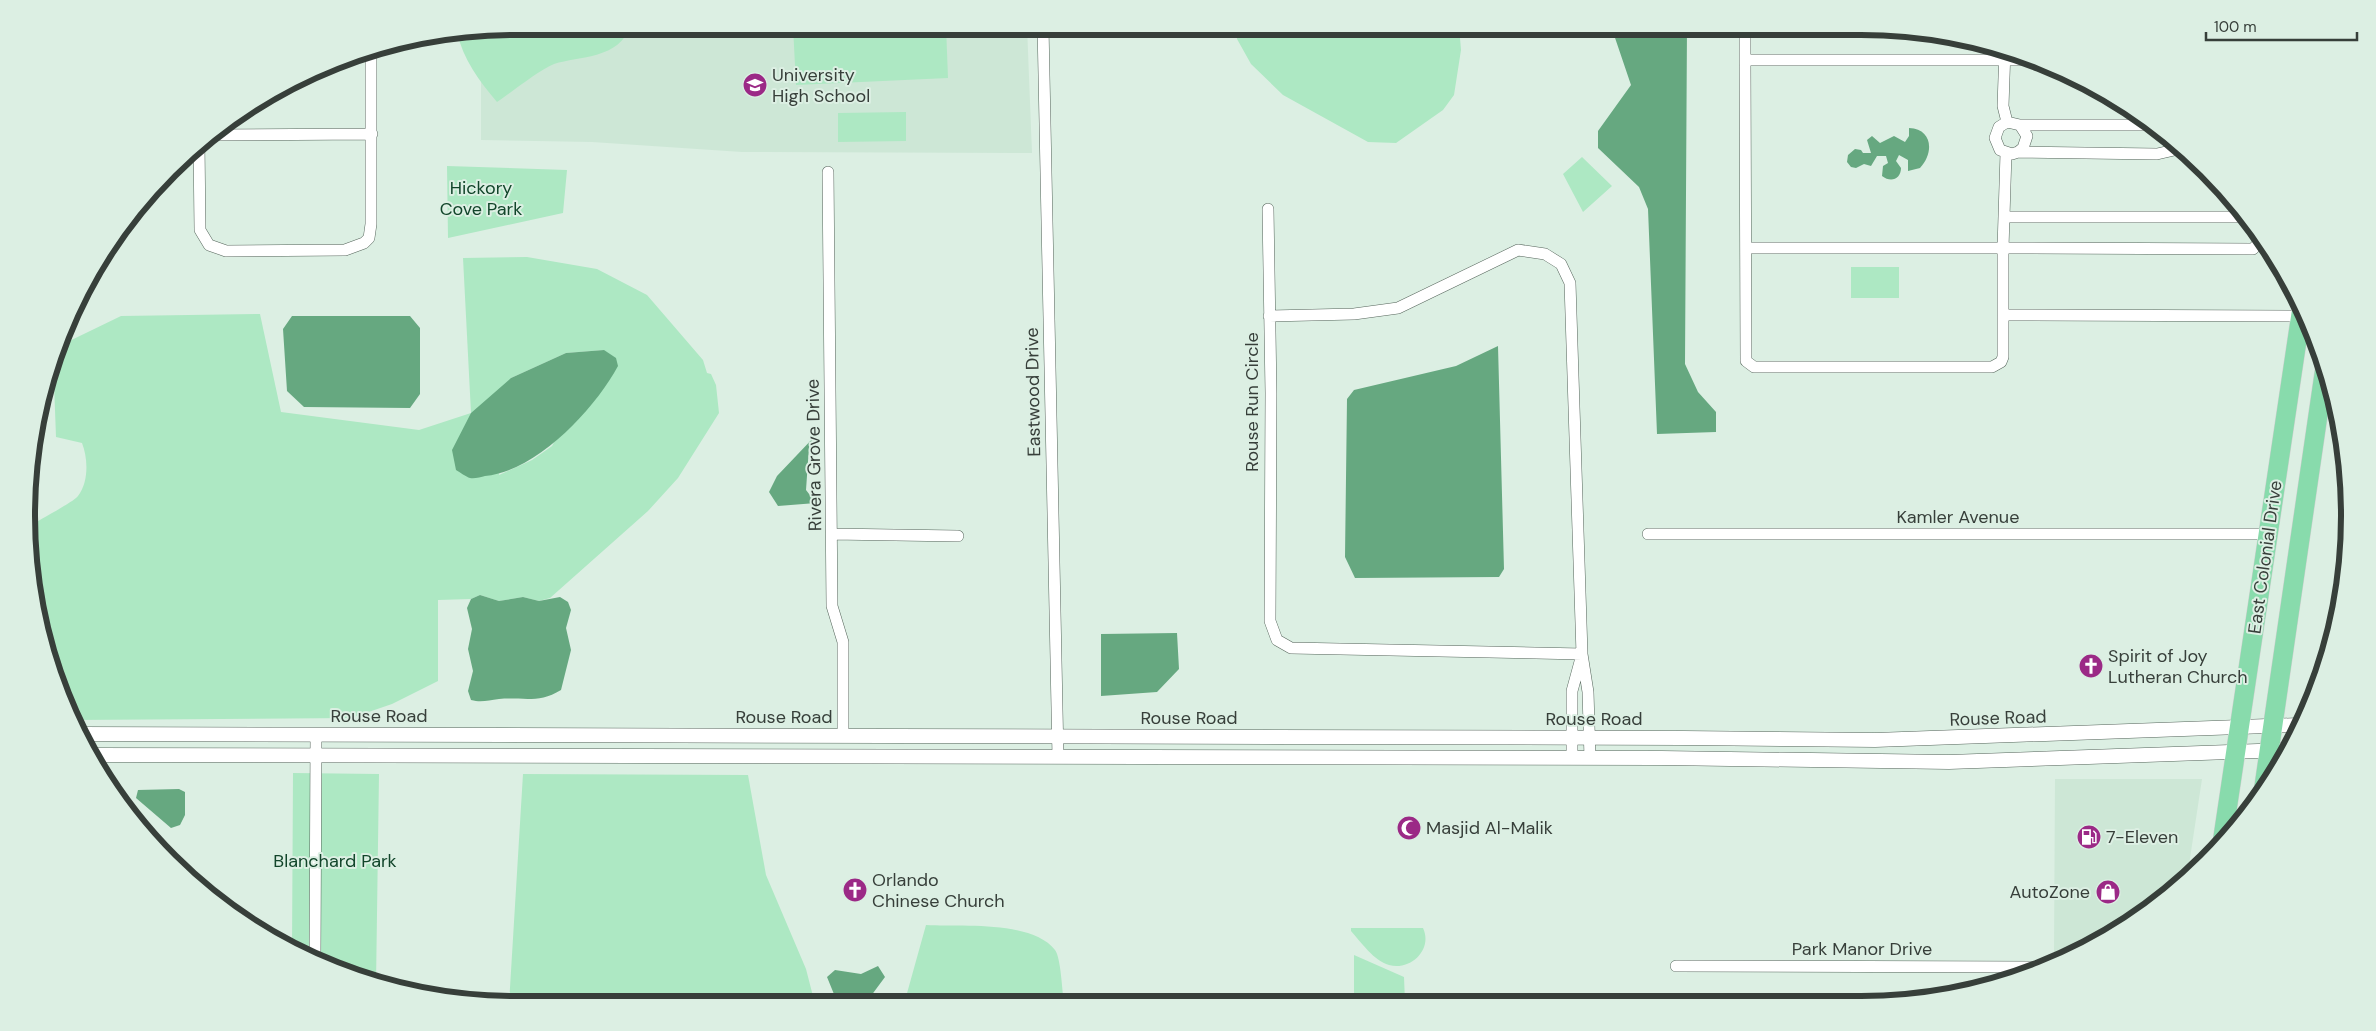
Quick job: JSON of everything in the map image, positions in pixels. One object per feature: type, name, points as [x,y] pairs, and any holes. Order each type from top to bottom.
[{"type":"highway","name":"East Colonial Drive","points":[[2225,828],[2300,323]]},
{"type":"highway","name":"East Colonial Drive","points":[[2273,763],[2277,750],[2272,725],[2323,384]]},
{"type":"street","name":"Eastwood Drive","points":[[1043,35],[1058,757]]},
{"type":"street","points":[[1745,35],[1746,361],[1754,367],[1992,367],[2001,362],[2003,357],[2003,248],[2006,153]]},
{"type":"street","points":[[1745,60],[1995,54]]},
{"type":"street","points":[[199,154],[200,230],[209,245],[226,251],[337,250],[359,247],[369,238],[370,232],[371,58]]},
{"type":"street","points":[[2005,58],[2003,106],[2007,122]]},
{"type":"street","points":[[2140,125],[2020,125],[2007,122],[1999,127],[1995,138],[2000,150],[2006,153],[2157,154],[2173,150]]},
{"type":"street","points":[[2018,152],[2026,142],[2025,130],[2020,125]]},
{"type":"street","points":[[222,135],[372,134]]},
{"type":"street","name":"Rivera Grove Drive","points":[[828,172],[832,606],[842,642],[843,736]]},
{"type":"street","points":[[1268,209],[1269,316]]},
{"type":"street","points":[[2004,216],[2237,217]]},
{"type":"street","points":[[1746,248],[2253,249],[2257,245]]},
{"type":"street","name":"Rouse Run Circle","points":[[1582,654],[1291,648],[1277,640],[1270,621],[1271,393],[1269,316],[1354,314],[1398,308],[1518,250],[1545,254],[1561,264],[1570,283],[1582,654],[1588,692],[1590,758]]},
{"type":"street","points":[[2003,315],[2295,311]]},
{"type":"street","points":[[832,534],[958,536]]},
{"type":"street","name":"Kamler Avenue","points":[[1648,534],[2268,534]]},
{"type":"street","name":"Rouse Run Circle","points":[[1572,758],[1572,691],[1582,654]]},
{"type":"street","points":[[1572,691],[1588,692]]},
{"type":"street","name":"Rouse Road","points":[[88,734],[1884,740],[2292,725]]},
{"type":"street","points":[[315,951],[316,735]]},
{"type":"street","points":[[99,755],[1590,758],[1949,762],[2277,750]]},
{"type":"street","name":"Park Manor Drive","points":[[1676,966],[2023,967]]},
{"type":"shaded area","name":"University High School","points":[[1027,35],[1032,153],[742,152],[592,142],[481,140],[481,36]]},
{"type":"shaded area","points":[[1614,35],[1687,35],[1685,364],[1698,392],[1716,412],[1716,432],[1657,434],[1648,209],[1639,187],[1598,148],[1598,131],[1631,85]]},
{"type":"shaded area","points":[[1909,128],[1917,129],[1923,133],[1929,143],[1928,156],[1920,168],[1908,171],[1908,160],[1899,155],[1896,161],[1901,168],[1901,172],[1895,179],[1889,179],[1882,176],[1883,166],[1888,163],[1886,156],[1877,156],[1871,166],[1864,164],[1856,168],[1851,167],[1847,162],[1848,155],[1855,149],[1861,150],[1863,153],[1871,153],[1867,140],[1872,136],[1880,143],[1894,136],[1905,142],[1909,136]]},
{"type":"shaded area","points":[[292,316],[410,316],[420,328],[420,394],[410,408],[304,407],[287,391],[283,329]]},
{"type":"shaded area","points":[[1498,346],[1504,569],[1499,577],[1355,578],[1345,557],[1347,399],[1354,390],[1456,366]]},
{"type":"shaded area","points":[[604,350],[616,358],[618,366],[595,401],[562,436],[524,463],[504,472],[472,478],[456,470],[452,450],[471,413],[511,378],[566,353]]},
{"type":"shaded area","points":[[816,435],[809,447],[806,490],[816,503],[778,506],[769,492],[777,476]]},
{"type":"shaded area","points":[[480,595],[499,601],[523,597],[539,601],[560,597],[568,602],[571,610],[566,628],[571,650],[561,690],[545,697],[530,699],[471,700],[468,691],[473,671],[468,649],[472,629],[467,608],[471,599]]},
{"type":"shaded area","points":[[1177,633],[1179,669],[1157,692],[1101,696],[1101,634]]},
{"type":"shaded area","points":[[2055,779],[2202,779],[2189,866],[2153,897],[2101,932],[2054,953]]},
{"type":"shaded area","points":[[179,789],[185,792],[185,815],[180,825],[171,828],[136,798],[138,790]]},
{"type":"shaded area","points":[[878,966],[885,977],[871,996],[835,996],[827,977],[835,970],[861,974]]},
{"type":"green space","points":[[626,35],[617,45],[608,50],[548,67],[497,102],[472,69],[459,38],[484,36]]},
{"type":"green space","points":[[793,35],[946,35],[948,78],[796,85]]},
{"type":"green space","points":[[1236,35],[1460,35],[1461,50],[1454,95],[1443,110],[1396,143],[1368,142],[1283,95],[1251,64]]},
{"type":"green space","points":[[1828,35],[1865,35],[1865,36]]},
{"type":"green space","points":[[906,112],[906,141],[838,142],[838,113]]},
{"type":"green space","points":[[1582,157],[1612,186],[1583,212],[1563,174]]},
{"type":"green space","name":"Hickory Cove Park","points":[[447,166],[567,170],[563,213],[448,238]]},
{"type":"green space","points":[[527,257],[597,269],[647,295],[703,360],[707,373],[711,374],[716,385],[719,413],[678,478],[648,511],[550,598],[539,601],[523,597],[499,601],[480,595],[471,599],[438,600],[438,681],[392,704],[351,718],[81,720],[51,640],[39,578],[36,547],[35,523],[78,496],[86,477],[86,463],[82,443],[56,437],[54,382],[68,341],[121,316],[260,314],[281,412],[419,430],[471,413],[463,258]],"holes":[[[604,350],[552,446],[532,460],[499,475],[511,378],[566,353]]]},
{"type":"green space","points":[[1851,267],[1899,267],[1899,298],[1851,298]]},
{"type":"green space","name":"Blanchard Park","points":[[293,773],[379,774],[376,975],[332,959],[292,941]]},
{"type":"green space","points":[[523,774],[748,775],[766,875],[806,969],[813,996],[509,996]]},
{"type":"green space","points":[[926,925],[1013,929],[1044,940],[1057,954],[1063,996],[906,996]]},
{"type":"green space","points":[[1351,928],[1423,928],[1425,943],[1418,957],[1412,961],[1405,965],[1389,965],[1378,960],[1368,951],[1351,931]]},
{"type":"green space","points":[[1354,955],[1404,977],[1405,996],[1354,996]]},
{"type":"place","name":"University High School","points":[[755,85]]},
{"type":"place","name":"Spirit of Joy Lutheran Church","points":[[2091,666]]},
{"type":"place","name":"Masjid Al-Malik","points":[[1409,828]]},
{"type":"place","name":"7-Eleven","points":[[2089,837]]},
{"type":"place","name":"Orlando Chinese Church","points":[[855,890]]},
{"type":"place","name":"AutoZone","points":[[2108,892]]}]
